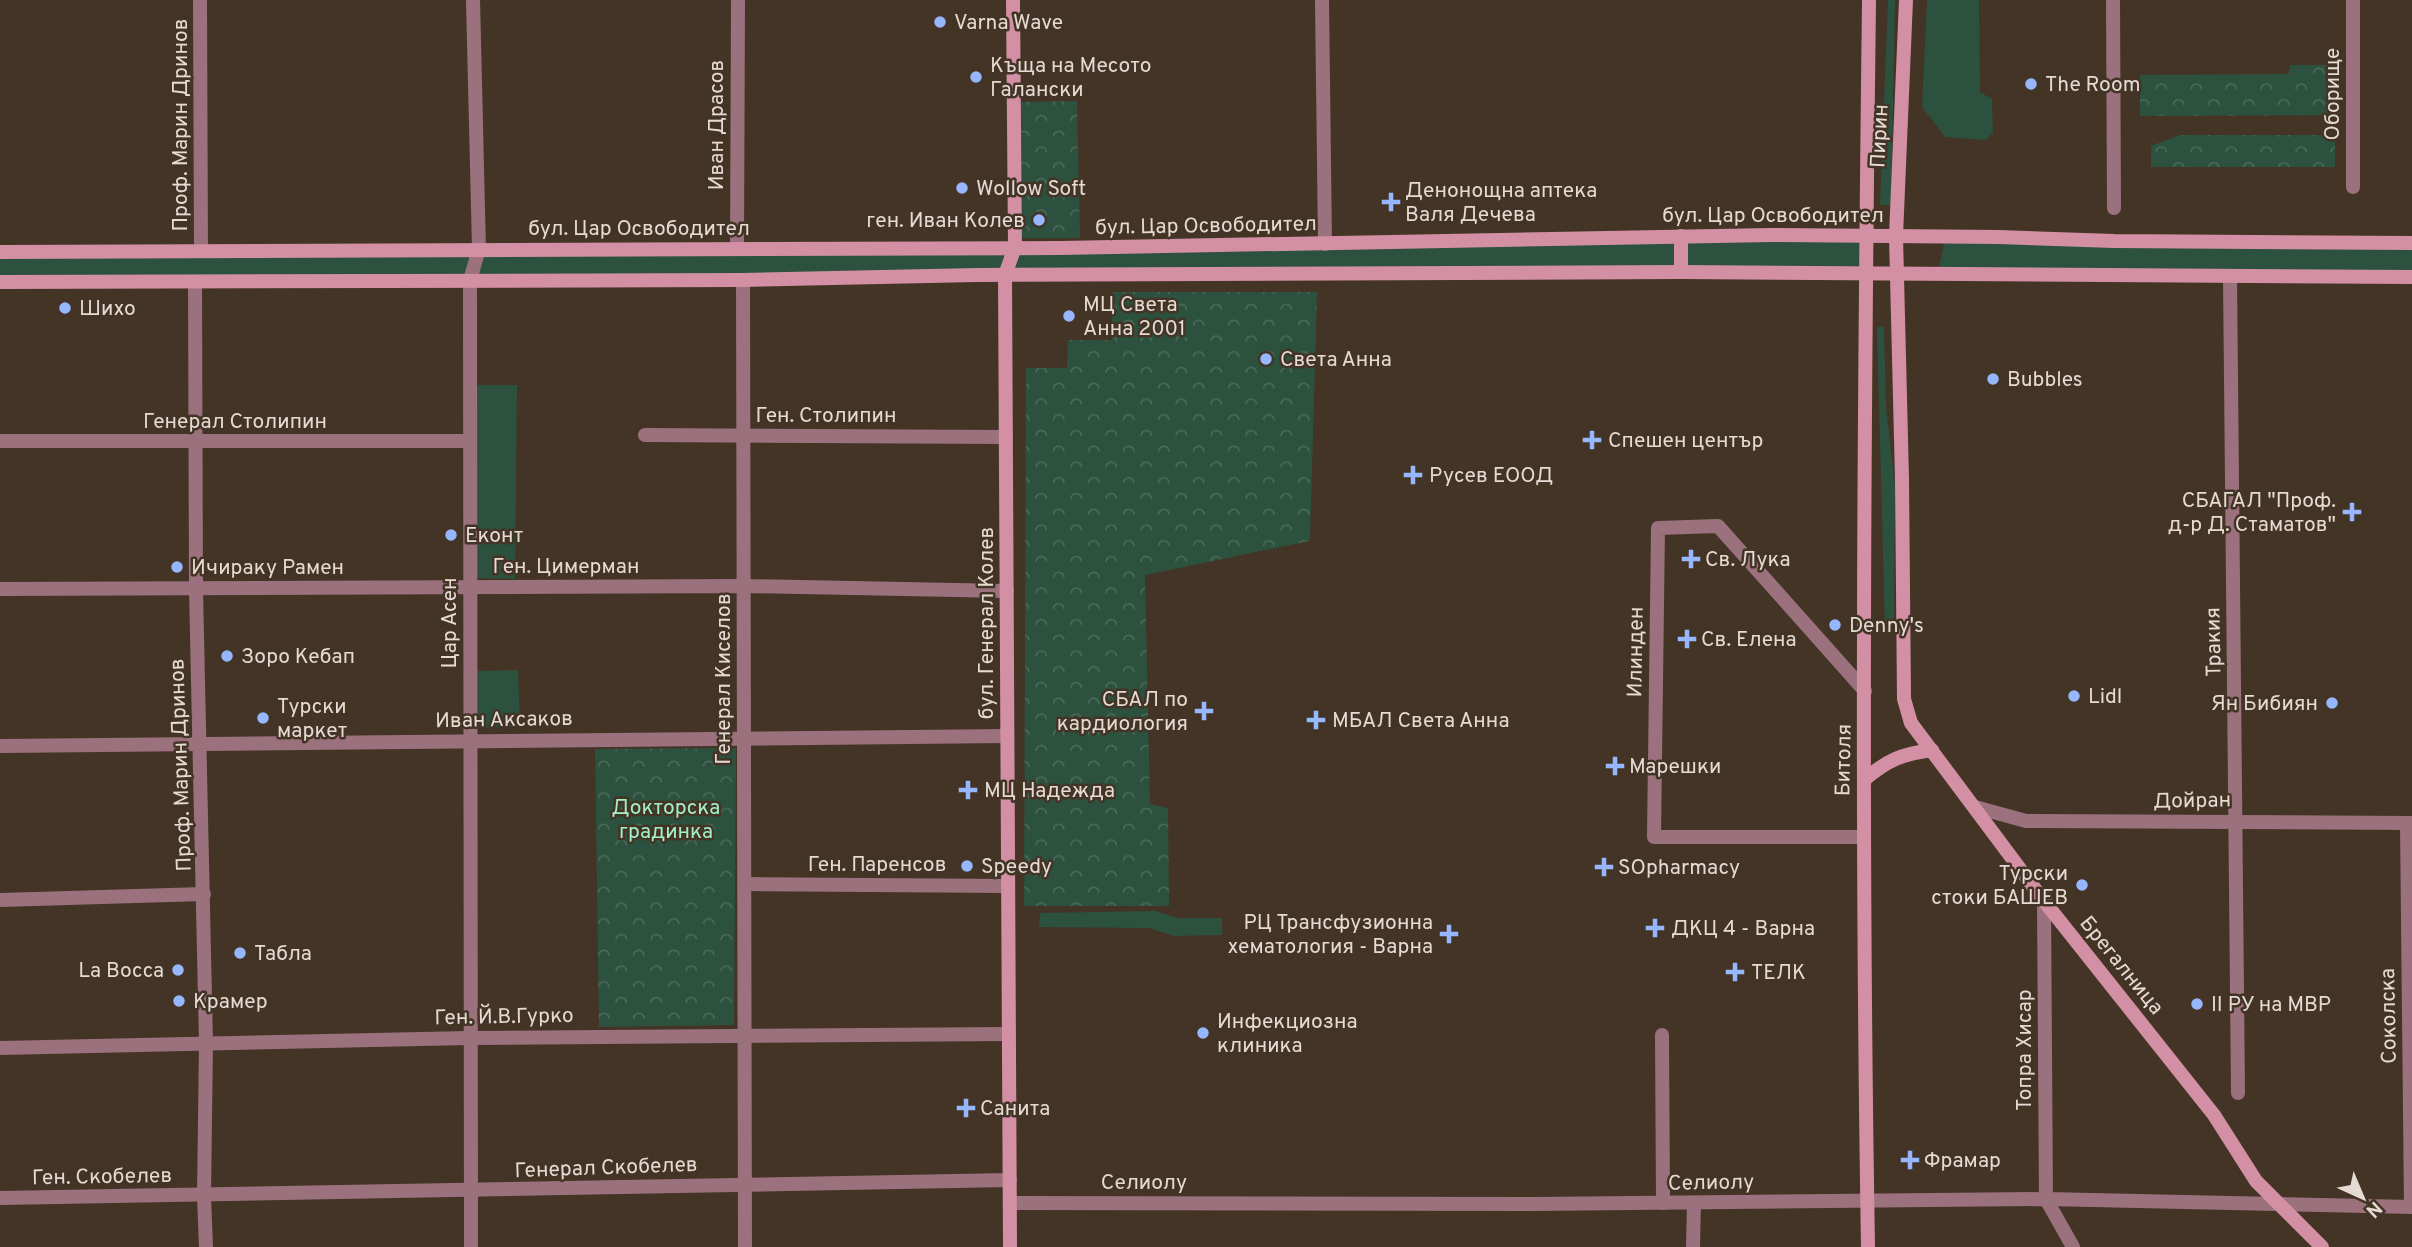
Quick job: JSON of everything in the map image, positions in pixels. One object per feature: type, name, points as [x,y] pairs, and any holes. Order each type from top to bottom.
[{"type":"main road","name":"бул. Генерал Колев","points":[[1010,1247],[1005,275],[1015,247],[1013,0]]},
{"type":"main road","name":"Пирин","points":[[1865,273],[1870,0]]},
{"type":"main road","name":"Пирин","points":[[1897,273],[1896,236],[1906,0]]},
{"type":"main road","name":"бул. Цар Освободител","points":[[0,252],[1015,247],[1325,244],[1681,236],[2412,243]]},
{"type":"main road","points":[[1681,236],[1681,272]]},
{"type":"main road","points":[[0,282],[743,280],[1005,275],[1681,272],[2412,277]]},
{"type":"main road","name":"Битоля","points":[[1865,273],[1863,837],[1868,1247]]},
{"type":"main road","name":"Брегалница","points":[[1897,273],[1904,699],[1911,723],[2044,901],[2214,1115],[2256,1181],[2322,1247]]},
{"type":"main road","points":[[1864,780],[1883,764],[1906,754],[1932,750]]},
{"type":"street","name":"Проф. Марин Дринов","points":[[200,0],[201,251]]},
{"type":"street","name":"Цар Асен","points":[[471,1247],[470,280],[479,249],[473,0]]},
{"type":"street","name":"Иван Драсов","points":[[737,249],[738,0]]},
{"type":"street","points":[[1322,0],[1325,244]]},
{"type":"street","points":[[2113,0],[2114,208]]},
{"type":"street","name":"Оборище","points":[[2353,0],[2353,187]]},
{"type":"street","name":"Тракия","points":[[2230,276],[2238,1093]]},
{"type":"street","name":"Генерал Киселов","points":[[743,280],[745,1247]]},
{"type":"street","name":"Проф. Марин Дринов","points":[[195,282],[196,590],[204,894],[206,1247]]},
{"type":"street","name":"Ген. Столипин","points":[[645,435],[1006,438]]},
{"type":"street","name":"Генерал Столипин","points":[[0,441],[470,441]]},
{"type":"street","name":"Илинден","points":[[1863,837],[1654,837],[1658,528],[1718,526],[1865,691]]},
{"type":"street","name":"Ген. Цимерман","points":[[0,589],[743,586],[1007,591]]},
{"type":"street","name":"Иван Аксаков","points":[[0,746],[1007,736]]},
{"type":"street","name":"Дойран","points":[[1975,807],[2026,821],[2410,823]]},
{"type":"street","name":"Соколска","points":[[2410,823],[2412,1207]]},
{"type":"street","name":"Ген. Паренсов","points":[[745,884],[1008,886]]},
{"type":"street","points":[[0,900],[204,894]]},
{"type":"street","name":"Топра Хисар","points":[[2044,901],[2046,1199]]},
{"type":"street","name":"Ген. Й.В.Гурко","points":[[0,1048],[206,1042],[745,1034],[1009,1034]]},
{"type":"street","points":[[1662,1035],[1663,1203]]},
{"type":"street","name":"Генерал Скобелев","points":[[204,1196],[1010,1180]]},
{"type":"street","name":"Ген. Скобелев","points":[[0,1198],[204,1196]]},
{"type":"street","points":[[2046,1199],[2073,1247]]},
{"type":"street","name":"Селиолу","points":[[1010,1203],[1694,1203],[2046,1199],[2412,1207]]},
{"type":"street","points":[[1693,1247],[1694,1203]]},
{"type":"green space","points":[[1888,0],[1895,0],[1891,205],[1880,205]]},
{"type":"green space","points":[[1927,0],[1979,0],[1980,92],[1992,99],[1993,133],[1985,140],[1945,137],[1922,107]]},
{"type":"green space","points":[[2290,65],[2341,65],[2340,115],[2140,116],[2140,75],[2289,74]]},
{"type":"green space","points":[[1077,101],[1080,238],[1022,238],[1021,102]]},
{"type":"green space","points":[[2180,135],[2335,135],[2335,167],[2151,167],[2151,146]]},
{"type":"green space","points":[[1866,237],[1865,273],[0,283],[0,252]]},
{"type":"green space","points":[[1945,237],[2412,243],[2412,277],[1938,273]]},
{"type":"green space","points":[[1112,292],[1317,292],[1310,541],[1145,575],[1150,804],[1168,808],[1169,906],[1024,906],[1026,368],[1067,368],[1068,340],[1112,340]]},
{"type":"green space","points":[[1884,326],[1886,408],[1895,485],[1892,632],[1887,632],[1885,628],[1877,327]]},
{"type":"green space","points":[[476,385],[517,385],[515,579],[476,578]]},
{"type":"green space","points":[[518,670],[520,727],[478,728],[477,671]]},
{"type":"green space","name":"Докторска градинка","points":[[736,748],[734,1025],[599,1027],[595,749]]},
{"type":"green space","points":[[1155,911],[1177,918],[1222,918],[1222,935],[1174,936],[1149,928],[1039,927],[1040,913]]},
{"type":"place","name":"Varna Wave","points":[[940,22]]},
{"type":"place","name":"Къща на Месото Галански","points":[[976,77]]},
{"type":"place","name":"The Room","points":[[2031,84]]},
{"type":"place","name":"Wollow Soft","points":[[962,188]]},
{"type":"place","name":"Денонощна аптека Валя Дечева","points":[[1391,202]]},
{"type":"place","name":"ген. Иван Колев","points":[[1039,220]]},
{"type":"place","name":"Шихо","points":[[65,308]]},
{"type":"place","name":"МЦ Света Анна 2001","points":[[1069,316]]},
{"type":"place","name":"Света Анна","points":[[1266,359]]},
{"type":"place","name":"Bubbles","points":[[1993,379]]},
{"type":"place","name":"Спешен център","points":[[1592,440]]},
{"type":"place","name":"Русев ЕООД","points":[[1413,475]]},
{"type":"place","name":"СБАГАЛ \"Проф. д-р Д. Стаматов\"","points":[[2352,512]]},
{"type":"place","name":"Еконт","points":[[451,535]]},
{"type":"place","name":"Св. Лука","points":[[1691,559]]},
{"type":"place","name":"Ичираку Рамен","points":[[177,567]]},
{"type":"place","name":"Denny's","points":[[1835,625]]},
{"type":"place","name":"Св. Елена","points":[[1687,639]]},
{"type":"place","name":"Зоро Кебап","points":[[227,656]]},
{"type":"place","name":"Lidl","points":[[2074,696]]},
{"type":"place","name":"Ян Бибиян","points":[[2332,703]]},
{"type":"place","name":"СБАЛ по кардиология","points":[[1204,711]]},
{"type":"place","name":"Турски маркет","points":[[263,718]]},
{"type":"place","name":"МБАЛ Света Анна","points":[[1316,720]]},
{"type":"place","name":"Марешки","points":[[1615,766]]},
{"type":"place","name":"МЦ Надежда","points":[[968,790]]},
{"type":"place","name":"Speedy","points":[[967,866]]},
{"type":"place","name":"SOpharmacy","points":[[1604,867]]},
{"type":"place","name":"Турски стоки БАШЕВ","points":[[2082,885]]},
{"type":"place","name":"ДКЦ 4 - Варна","points":[[1655,928]]},
{"type":"place","name":"РЦ Трансфузионна хематология - Варна","points":[[1449,934]]},
{"type":"place","name":"Табла","points":[[240,953]]},
{"type":"place","name":"La Bocca","points":[[178,970]]},
{"type":"place","name":"ТЕЛК","points":[[1735,972]]},
{"type":"place","name":"Крамер","points":[[179,1001]]},
{"type":"place","name":"II РУ на МВР","points":[[2197,1004]]},
{"type":"place","name":"Инфекциозна клиника","points":[[1203,1033]]},
{"type":"place","name":"Санита","points":[[966,1108]]},
{"type":"place","name":"Фрамар","points":[[1910,1160]]}]
